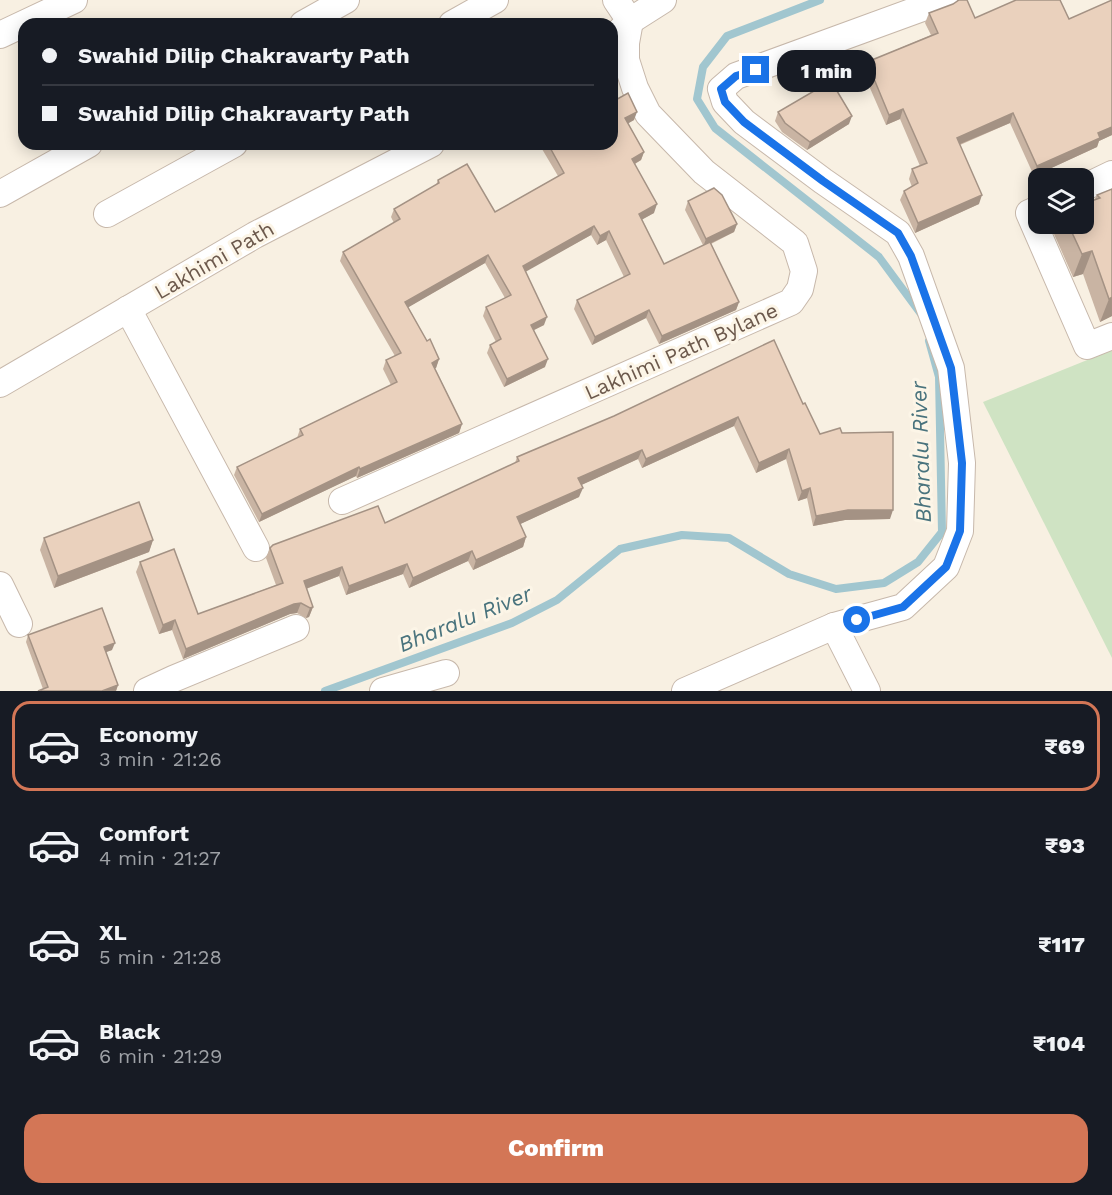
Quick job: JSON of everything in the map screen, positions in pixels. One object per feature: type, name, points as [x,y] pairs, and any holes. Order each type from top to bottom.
[{"type":"street","points":[[36,18],[74,0]]},
{"type":"street","points":[[314,18],[346,0]]},
{"type":"street","points":[[463,18],[495,0]]},
{"type":"street","points":[[616,0],[630,21]]},
{"type":"street","points":[[618,33],[630,21],[663,0]]},
{"type":"street","points":[[685,691],[834,627],[903,607],[946,567],[960,531],[962,463],[951,368],[911,256],[898,233],[744,122],[725,102],[721,89],[736,76],[944,0]]},
{"type":"street","name":"Lakhimi Path Bylane","points":[[342,501],[791,302],[800,289],[804,271],[795,243],[704,172],[648,114],[635,88],[626,60],[630,21]]},
{"type":"street","points":[[0,35],[18,26]]},
{"type":"street","points":[[0,194],[79,150]]},
{"type":"street","points":[[106,214],[223,150]]},
{"type":"street","name":"Lakhimi Path","points":[[0,384],[255,235],[419,150]]},
{"type":"street","points":[[1094,183],[1112,174]]},
{"type":"street","points":[[1038,234],[1087,346],[1112,336]]},
{"type":"street","points":[[128,309],[256,548]]},
{"type":"street","points":[[0,585],[19,624]]},
{"type":"street","points":[[834,627],[867,691]]},
{"type":"street","points":[[147,691],[296,628]]},
{"type":"street","points":[[383,691],[446,673]]},
{"type":"green space","points":[[1112,350],[1112,658],[983,402]]},
{"type":"building","points":[[959,0],[967,0],[975,18],[1016,0],[1060,0],[1069,19],[1112,0],[1112,127],[1098,133],[1100,138],[1037,166],[1013,113],[957,138],[982,195],[918,223],[904,191],[918,183],[912,169],[927,163],[903,109],[889,115],[867,62],[938,33],[929,13]]},
{"type":"building","points":[[831,81],[852,116],[810,142],[785,123],[778,112]]},
{"type":"building","points":[[628,93],[637,112],[625,118],[644,152],[632,159],[657,204],[639,214],[664,264],[710,242],[739,302],[662,336],[649,310],[595,337],[577,300],[630,274],[609,231],[600,236],[594,226],[523,266],[547,317],[531,325],[548,359],[507,379],[490,345],[501,339],[486,307],[511,295],[488,255],[405,302],[427,341],[430,339],[439,359],[432,363],[462,424],[360,469],[359,467],[262,514],[237,467],[303,435],[300,429],[397,382],[386,360],[401,353],[343,252],[400,219],[394,209],[467,164],[495,212],[564,173],[551,150],[618,150],[618,99]]},
{"type":"building","points":[[714,188],[722,195],[737,224],[706,239],[688,201]]},
{"type":"building","points":[[1112,189],[1112,297],[1109,299],[1092,251],[1082,254],[1073,234],[1094,234],[1094,200],[1100,198],[1097,195]]},
{"type":"building","points":[[774,340],[803,404],[805,403],[820,434],[840,428],[842,433],[893,432],[893,510],[848,510],[816,516],[810,488],[802,491],[789,449],[759,463],[738,417],[646,459],[642,450],[578,478],[583,488],[517,517],[526,537],[476,560],[472,551],[413,578],[407,564],[349,586],[342,567],[304,581],[313,607],[310,608],[301,603],[294,604],[186,649],[175,620],[163,625],[140,562],[174,549],[198,614],[283,583],[270,548],[273,545],[378,506],[385,523],[519,461],[517,457],[614,416]]},
{"type":"building","points":[[139,502],[153,540],[58,576],[44,538]]},
{"type":"building","points":[[102,608],[115,643],[104,647],[118,685],[102,691],[38,691],[48,687],[28,635]]},
{"type":"waterway","name":"Bharalu River","points":[[820,0],[727,36],[703,67],[697,99],[715,128],[879,257],[921,314]]},
{"type":"waterway","name":"Bharalu River","points":[[325,691],[512,623],[557,600],[620,549],[682,535],[729,538],[789,574],[836,589],[884,583],[918,562],[942,532],[939,377],[929,341]]},
{"type":"route","points":[[756,70],[736,76],[721,89],[725,102],[744,122],[898,233],[911,256],[951,368],[962,463],[960,531],[946,567],[903,607],[857,620]]}]
